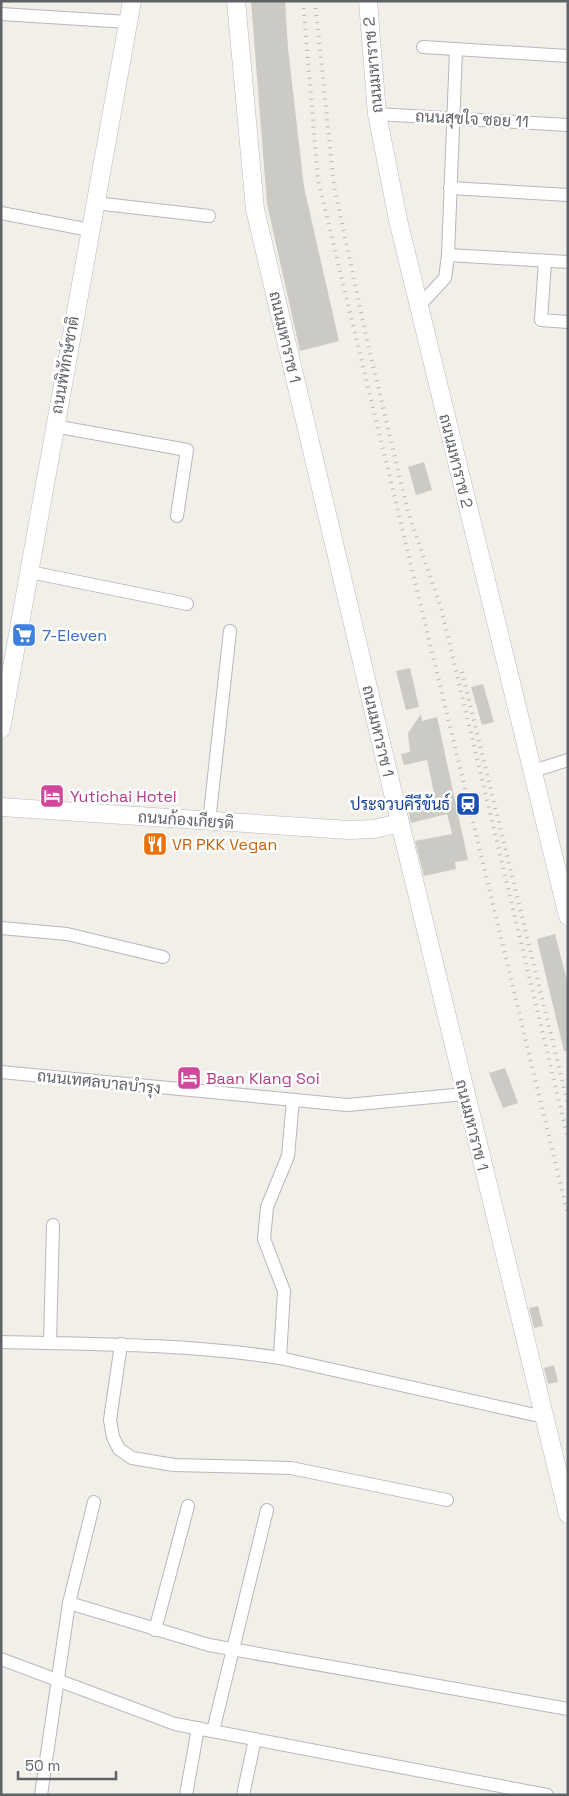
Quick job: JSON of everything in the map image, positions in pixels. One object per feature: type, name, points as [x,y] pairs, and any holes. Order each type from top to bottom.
[{"type":"street","name":"ถนนพิทักษ์ชาติ","points":[[1,729],[132,1]]},
{"type":"street","name":"ถนนมหาราช 1","points":[[236,1],[255,209],[400,823],[568,1514]]},
{"type":"street","name":"ถนนมหาราช 2","points":[[368,1],[376,114],[418,307],[568,916]]},
{"type":"street","points":[[1,14],[128,22]]},
{"type":"street","points":[[423,47],[568,56]]},
{"type":"street","points":[[418,307],[444,278],[448,255],[456,50]]},
{"type":"street","name":"ถนนสุขใจ ซอย 11","points":[[376,114],[568,124]]},
{"type":"street","points":[[450,188],[568,195]]},
{"type":"street","points":[[95,203],[209,216]]},
{"type":"street","points":[[1,213],[90,230]]},
{"type":"street","points":[[448,255],[568,262]]},
{"type":"street","points":[[545,261],[541,320],[568,322]]},
{"type":"street","points":[[54,426],[187,450],[176,516]]},
{"type":"street","points":[[30,572],[187,604]]},
{"type":"street","points":[[209,822],[230,631]]},
{"type":"street","points":[[533,772],[568,760]]},
{"type":"street","name":"ถนนก้องเกียรติ","points":[[1,807],[349,830],[374,829],[400,823]]},
{"type":"street","points":[[1,928],[67,934],[163,957]]},
{"type":"street","name":"ถนนเทศลบาลบำรุง","points":[[1,1072],[347,1105],[465,1094]]},
{"type":"street","points":[[280,1358],[284,1291],[264,1239],[267,1207],[288,1156],[293,1100]]},
{"type":"street","points":[[50,1343],[53,1225]]},
{"type":"street","points":[[1,1342],[121,1344],[244,1353],[280,1358],[544,1417]]},
{"type":"street","points":[[121,1344],[110,1420],[112,1437],[119,1449],[132,1458],[174,1465],[291,1468],[447,1500]]},
{"type":"street","points":[[41,1795],[69,1603],[94,1502]]},
{"type":"street","points":[[155,1630],[188,1506]]},
{"type":"street","points":[[213,1731],[267,1510]]},
{"type":"street","points":[[69,1603],[155,1630],[234,1650],[568,1710]]},
{"type":"street","points":[[1,1659],[175,1724],[546,1795]]},
{"type":"street","points":[[186,1795],[198,1728]]},
{"type":"street","points":[[243,1795],[255,1739]]},
{"type":"building","points":[[251,1],[285,1],[288,48],[304,187],[339,341],[300,351],[267,204]]},
{"type":"building","points":[[424,462],[432,490],[416,495],[408,467]]},
{"type":"building","points":[[410,668],[419,707],[406,710],[396,671]]},
{"type":"building","points":[[483,684],[494,722],[482,725],[471,687]]},
{"type":"building","points":[[421,714],[422,721],[437,717],[468,860],[455,862],[456,869],[424,876],[415,841],[452,834],[447,814],[411,823],[406,801],[434,793],[427,760],[404,765],[401,754],[410,752],[408,733]]},
{"type":"building","points":[[555,934],[568,984],[568,1051],[564,1051],[537,939]]},
{"type":"building","points":[[505,1068],[518,1103],[503,1108],[489,1073]]},
{"type":"building","points":[[538,1306],[543,1326],[534,1328],[529,1308]]},
{"type":"building","points":[[554,1365],[558,1382],[548,1384],[544,1368]]},
{"type":"railway","points":[[303,1],[318,180],[568,1215]]},
{"type":"railway","points":[[315,1],[334,186],[367,340],[408,512],[441,608],[568,1139]]},
{"type":"railway","points":[[462,672],[568,1104]]},
{"type":"place","name":"7-Eleven","points":[[24,635]]},
{"type":"place","name":"Yutichai Hotel","points":[[52,796]]},
{"type":"place","name":"ประจวบคีรีขันธ์","points":[[468,804]]},
{"type":"place","name":"VR PKK Vegan","points":[[155,844]]},
{"type":"place","name":"Baan Klang Soi","points":[[189,1078]]}]
